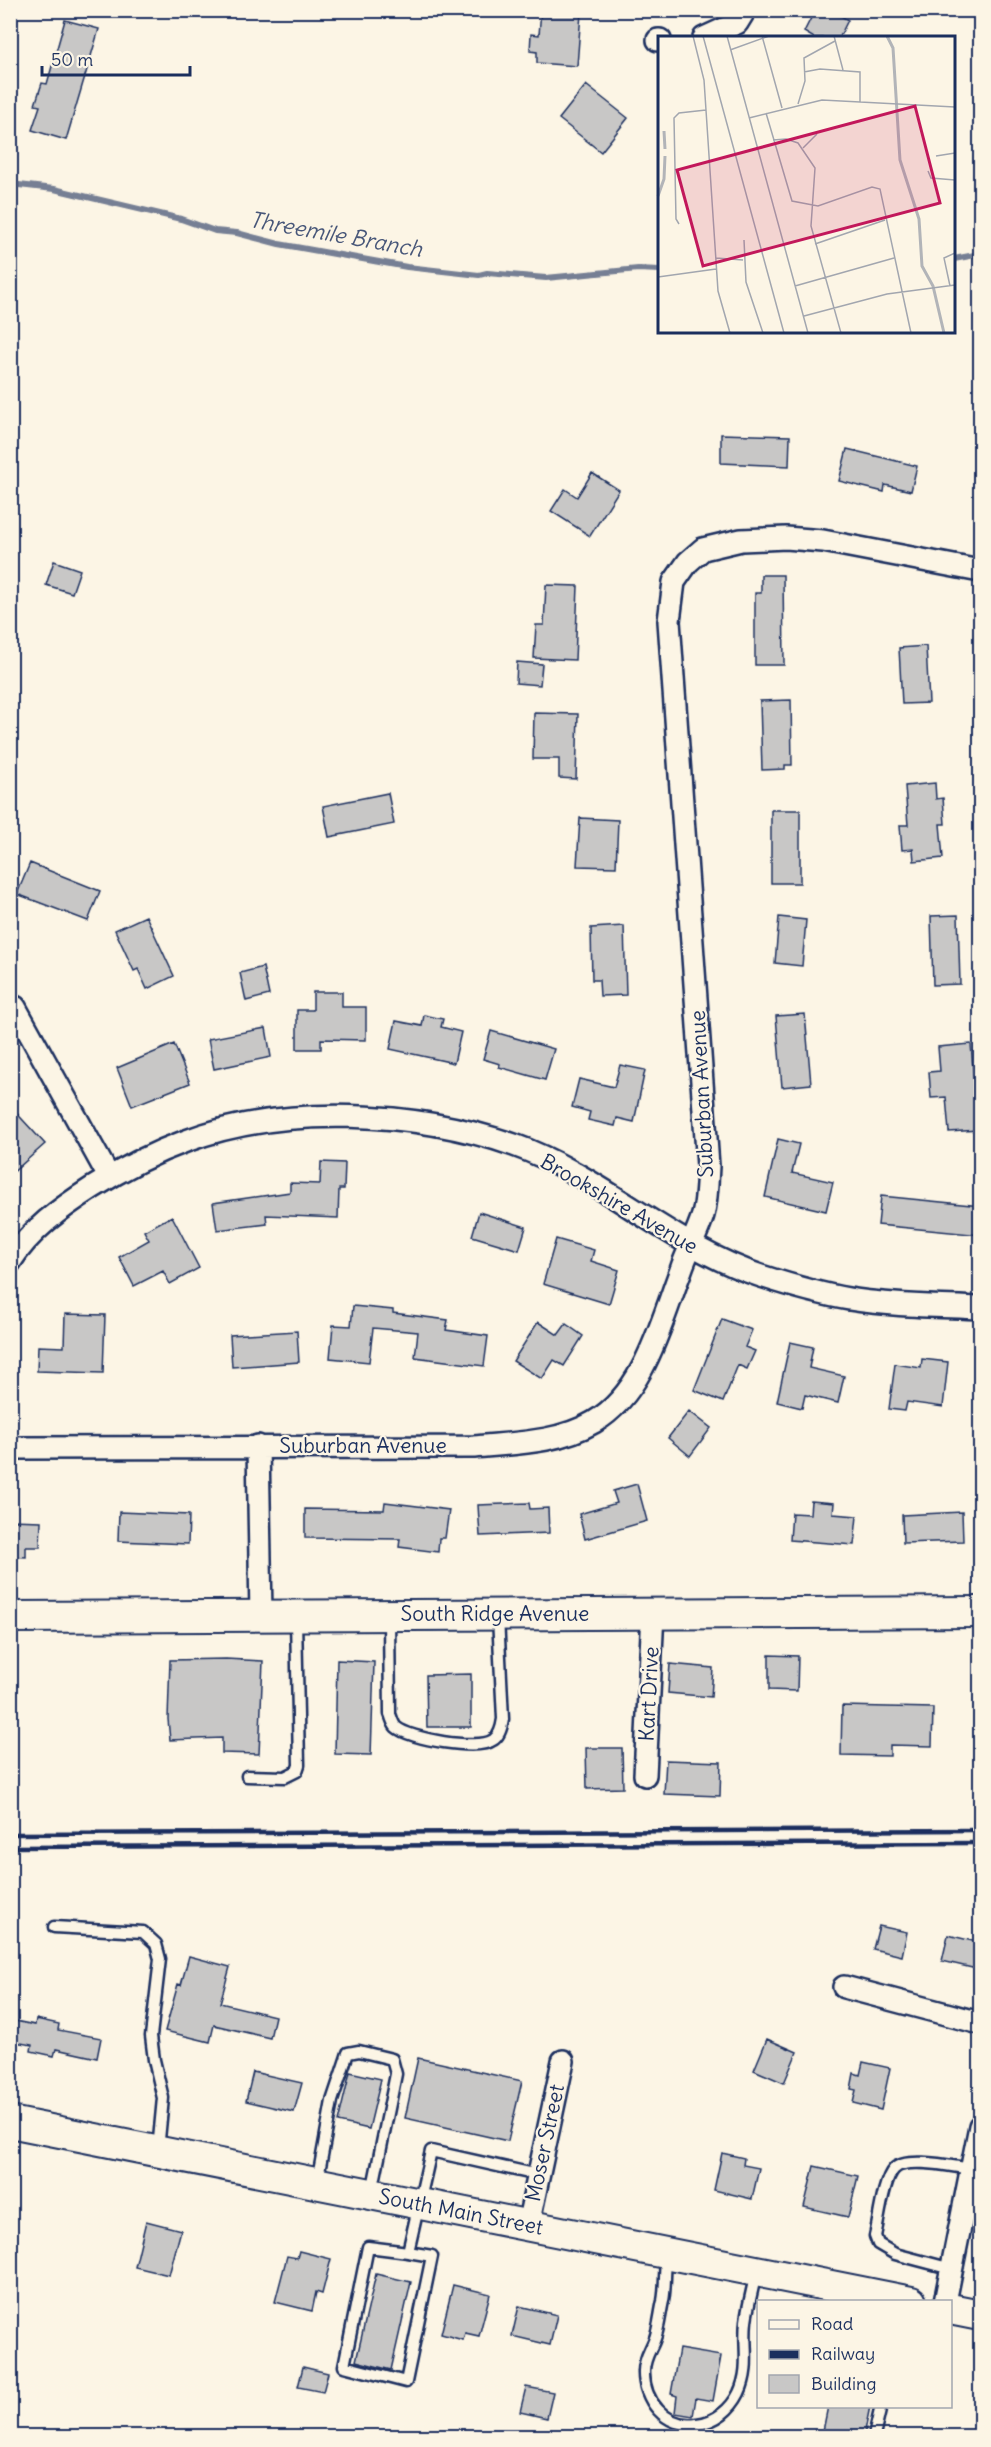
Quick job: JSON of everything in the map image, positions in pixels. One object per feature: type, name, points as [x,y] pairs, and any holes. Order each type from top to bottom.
[{"type":"street","points":[[708,36],[737,23],[745,10]]},
{"type":"street","name":"Suburban Avenue","points":[[10,1448],[474,1447],[542,1441],[578,1430],[596,1421],[622,1398],[647,1358],[703,1215],[708,1166],[669,621],[674,582],[688,562],[703,549],[741,540],[786,538],[823,541],[981,571]]},
{"type":"street","points":[[15,1007],[109,1177]]},
{"type":"street","name":"Brookshire Avenue","points":[[10,1262],[17,1251],[54,1213],[109,1177],[188,1140],[249,1124],[335,1115],[398,1119],[466,1131],[516,1146],[569,1171],[690,1245],[761,1276],[846,1299],[888,1304],[981,1308]]},
{"type":"street","points":[[258,1446],[261,1615]]},
{"type":"street","name":"South Ridge Avenue","points":[[10,1617],[981,1612]]},
{"type":"street","name":"Kart Drive","points":[[645,1775],[653,1613]]},
{"type":"street","points":[[844,1987],[981,2022]]},
{"type":"street","name":"Moser Street","points":[[528,2225],[563,2061]]},
{"type":"street","name":"South Main Street","points":[[10,2122],[899,2300]]},
{"type":"street","points":[[945,2300],[981,2126]]},
{"type":"street","points":[[952,2309],[981,2315]]},
{"type":"lane","points":[[389,1614],[390,1714],[394,1725],[404,1732],[457,1744],[477,1745],[493,1740],[500,1731],[503,1719],[498,1614]]},
{"type":"lane","points":[[247,1776],[285,1777],[297,1771],[299,1765],[296,1615]]},
{"type":"lane","points":[[54,1926],[143,1932],[156,1944],[160,1959],[151,2036],[163,2098],[158,2151]]},
{"type":"lane","points":[[317,2183],[332,2101],[348,2053],[359,2050],[392,2059],[396,2074],[371,2194]]},
{"type":"lane","points":[[408,2252],[431,2151],[538,2175]]},
{"type":"lane","points":[[952,2269],[895,2254],[878,2244],[875,2236],[887,2179],[898,2165],[930,2164],[972,2169]]},
{"type":"lane","points":[[368,2247],[408,2252],[432,2256],[406,2382],[344,2366],[368,2247]]},
{"type":"lane","points":[[667,2253],[665,2289],[654,2340],[646,2355],[644,2371],[653,2405],[663,2416],[683,2425],[715,2419],[724,2412],[738,2394],[748,2359],[746,2322],[756,2271]]},
{"type":"lane","points":[[874,2436],[880,2408]]},
{"type":"building","points":[[541,10],[581,13],[577,66],[537,63],[537,52],[530,51],[531,34],[539,35]]},
{"type":"building","points":[[815,10],[831,10],[848,20],[840,36],[811,36],[804,32]]},
{"type":"building","points":[[65,20],[99,29],[66,140],[32,130],[40,106],[35,105],[42,83],[47,84]]},
{"type":"building","points":[[586,85],[628,118],[601,152],[559,119]]},
{"type":"building","points":[[721,434],[790,436],[789,466],[721,463]]},
{"type":"building","points":[[847,449],[917,466],[911,491],[885,485],[884,492],[839,481]]},
{"type":"building","points":[[592,473],[619,490],[590,536],[551,511],[565,489],[577,497]]},
{"type":"building","points":[[54,561],[80,570],[72,593],[46,585]]},
{"type":"building","points":[[761,575],[783,575],[784,665],[755,665],[755,593],[761,593]]},
{"type":"building","points":[[546,585],[578,586],[575,660],[534,658],[536,625],[544,625]]},
{"type":"building","points":[[926,646],[929,703],[902,704],[899,648]]},
{"type":"building","points":[[517,662],[542,664],[540,685],[516,683]]},
{"type":"building","points":[[791,700],[792,765],[785,765],[785,769],[762,770],[760,701]]},
{"type":"building","points":[[534,713],[578,714],[576,779],[559,778],[559,759],[533,759]]},
{"type":"building","points":[[935,783],[936,799],[943,798],[945,824],[940,824],[943,858],[914,861],[913,849],[902,850],[900,825],[908,825],[905,786]]},
{"type":"building","points":[[388,793],[394,824],[329,837],[323,806]]},
{"type":"building","points":[[771,810],[800,810],[800,883],[771,883]]},
{"type":"building","points":[[580,818],[618,820],[616,867],[577,866]]},
{"type":"building","points":[[30,863],[100,891],[88,921],[17,894]]},
{"type":"building","points":[[958,915],[960,984],[933,985],[931,916]]},
{"type":"building","points":[[146,916],[174,976],[147,989],[138,969],[134,971],[115,930]]},
{"type":"building","points":[[779,917],[806,920],[802,966],[775,963]]},
{"type":"building","points":[[624,926],[626,995],[600,996],[599,980],[592,980],[591,928]]},
{"type":"building","points":[[263,967],[269,995],[246,1001],[240,973]]},
{"type":"building","points":[[313,992],[342,992],[342,1007],[366,1007],[366,1040],[321,1039],[321,1049],[297,1049],[297,1010],[313,1010]]},
{"type":"building","points":[[805,1014],[811,1084],[782,1087],[776,1016]]},
{"type":"building","points":[[424,1015],[443,1019],[441,1027],[461,1032],[454,1063],[390,1049],[396,1021],[422,1026]]},
{"type":"building","points":[[266,1028],[271,1057],[214,1069],[208,1039]]},
{"type":"building","points":[[491,1031],[554,1049],[545,1080],[499,1067],[500,1064],[483,1059]]},
{"type":"building","points":[[174,1044],[190,1083],[132,1106],[117,1068]]},
{"type":"building","points":[[971,1044],[978,1130],[949,1132],[946,1097],[931,1098],[929,1072],[940,1071],[938,1047]]},
{"type":"building","points":[[620,1065],[645,1070],[634,1122],[617,1118],[615,1126],[588,1120],[590,1112],[572,1107],[579,1079],[614,1087]]},
{"type":"building","points":[[10,1106],[45,1144],[10,1175]]},
{"type":"building","points":[[778,1139],[799,1144],[792,1173],[833,1182],[826,1211],[765,1197]]},
{"type":"building","points":[[321,1162],[345,1163],[344,1189],[339,1189],[338,1218],[266,1215],[267,1224],[217,1230],[213,1203],[290,1192],[290,1183],[320,1184]]},
{"type":"building","points":[[881,1196],[981,1206],[981,1235],[878,1225]]},
{"type":"building","points":[[479,1212],[526,1227],[519,1250],[472,1236]]},
{"type":"building","points":[[172,1216],[199,1268],[170,1284],[163,1271],[134,1286],[119,1257],[149,1240],[144,1231]]},
{"type":"building","points":[[556,1239],[594,1250],[591,1261],[619,1270],[609,1304],[543,1284]]},
{"type":"building","points":[[353,1306],[393,1310],[393,1313],[448,1320],[446,1330],[488,1336],[484,1366],[415,1357],[418,1332],[373,1328],[369,1362],[330,1358],[333,1325],[351,1326]]},
{"type":"building","points":[[65,1314],[105,1315],[103,1373],[37,1371],[38,1346],[64,1347]]},
{"type":"building","points":[[722,1319],[752,1330],[745,1347],[755,1351],[747,1369],[738,1365],[723,1402],[694,1390]]},
{"type":"building","points":[[538,1322],[558,1335],[566,1324],[583,1336],[564,1366],[554,1360],[542,1379],[513,1361]]},
{"type":"building","points":[[297,1331],[299,1362],[232,1367],[230,1335]]},
{"type":"building","points":[[790,1342],[813,1347],[809,1368],[844,1376],[838,1403],[805,1395],[802,1408],[777,1402]]},
{"type":"building","points":[[922,1359],[948,1362],[943,1407],[907,1402],[905,1411],[889,1409],[895,1364],[921,1368]]},
{"type":"building","points":[[689,1411],[711,1428],[690,1456],[668,1438]]},
{"type":"building","points":[[637,1484],[647,1521],[585,1539],[579,1514],[617,1503],[613,1491]]},
{"type":"building","points":[[811,1501],[834,1503],[833,1514],[857,1516],[854,1545],[790,1540],[792,1513],[810,1514]]},
{"type":"building","points":[[385,1502],[449,1510],[445,1538],[439,1538],[438,1552],[399,1547],[400,1539],[305,1538],[305,1509],[384,1510]]},
{"type":"building","points":[[529,1503],[530,1509],[548,1508],[549,1533],[480,1536],[478,1505]]},
{"type":"building","points":[[119,1512],[189,1515],[188,1544],[118,1541]]},
{"type":"building","points":[[962,1512],[963,1541],[903,1543],[902,1515]]},
{"type":"building","points":[[10,1520],[41,1521],[40,1547],[26,1547],[26,1557],[10,1556]]},
{"type":"building","points":[[769,1655],[798,1656],[797,1691],[769,1690]]},
{"type":"building","points":[[170,1660],[263,1661],[259,1754],[222,1753],[222,1738],[170,1740],[168,1719]]},
{"type":"building","points":[[337,1660],[374,1662],[371,1755],[335,1754]]},
{"type":"building","points":[[670,1664],[713,1668],[711,1697],[668,1693]]},
{"type":"building","points":[[471,1674],[471,1727],[427,1727],[426,1675]]},
{"type":"building","points":[[842,1706],[933,1708],[932,1746],[890,1745],[890,1756],[841,1755]]},
{"type":"building","points":[[586,1748],[622,1748],[623,1788],[587,1789]]},
{"type":"building","points":[[666,1760],[721,1762],[720,1796],[664,1794]]},
{"type":"building","points":[[879,1926],[907,1932],[902,1956],[873,1949]]},
{"type":"building","points":[[948,1935],[981,1943],[981,1970],[942,1961]]},
{"type":"building","points":[[189,1956],[230,1967],[220,2003],[275,2016],[270,2038],[214,2025],[210,2042],[165,2031],[178,1984],[181,1985]]},
{"type":"building","points":[[36,2019],[59,2024],[58,2030],[101,2038],[97,2058],[56,2049],[54,2056],[31,2051],[32,2045],[10,2041],[10,2020],[35,2025]]},
{"type":"building","points":[[767,2039],[797,2052],[784,2083],[754,2070]]},
{"type":"building","points":[[418,2058],[522,2081],[508,2141],[405,2118]]},
{"type":"building","points":[[863,2062],[890,2068],[881,2110],[853,2103],[856,2090],[851,2089],[854,2073],[860,2075]]},
{"type":"building","points":[[253,2072],[302,2083],[294,2112],[246,2101]]},
{"type":"building","points":[[350,2072],[381,2079],[369,2129],[338,2122]]},
{"type":"building","points":[[722,2153],[744,2158],[743,2165],[759,2168],[752,2199],[714,2190]]},
{"type":"building","points":[[814,2166],[858,2176],[848,2217],[804,2207]]},
{"type":"building","points":[[146,2221],[181,2230],[169,2275],[135,2267]]},
{"type":"building","points":[[299,2251],[331,2259],[322,2294],[316,2292],[312,2311],[275,2302],[287,2256],[297,2258]]},
{"type":"building","points":[[376,2274],[411,2282],[391,2370],[356,2361]]},
{"type":"building","points":[[453,2285],[490,2294],[479,2336],[465,2333],[463,2340],[441,2334]]},
{"type":"building","points":[[519,2306],[557,2315],[550,2345],[512,2336]]},
{"type":"building","points":[[679,2349],[721,2356],[713,2401],[696,2398],[693,2416],[675,2413],[677,2396],[671,2394]]},
{"type":"building","points":[[303,2367],[328,2373],[323,2392],[298,2387]]},
{"type":"building","points":[[526,2387],[553,2392],[547,2418],[520,2412]]},
{"type":"building","points":[[828,2408],[870,2408],[864,2436],[822,2436]]},
{"type":"waterway","name":"Threemile Branch","points":[[10,184],[54,189],[181,219],[215,231],[237,233],[279,244],[407,267],[479,275],[487,273],[546,278],[638,269],[658,270]]},
{"type":"waterway","name":"Threemile Branch","points":[[955,259],[980,254]]},
{"type":"railway","points":[[10,1834],[980,1830]]},
{"type":"railway","points":[[10,1847],[980,1843]]}]
